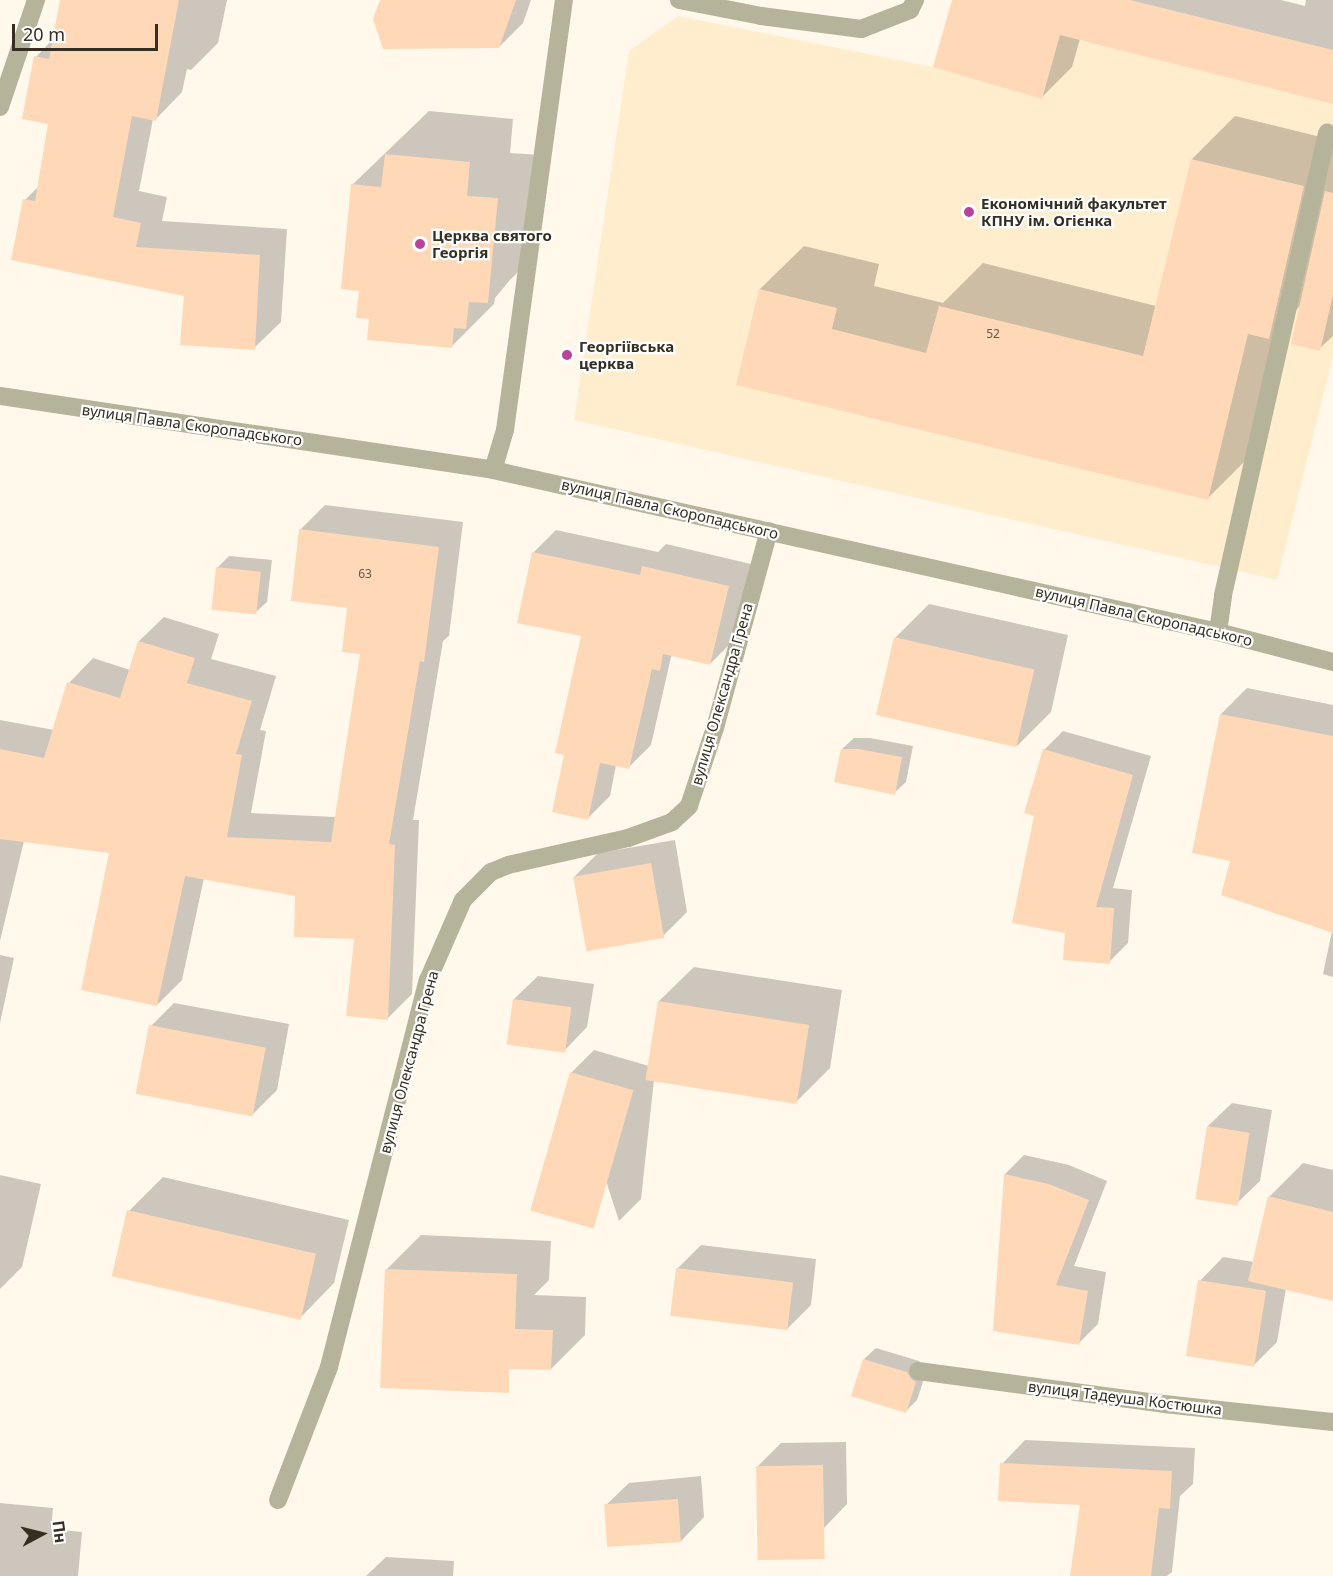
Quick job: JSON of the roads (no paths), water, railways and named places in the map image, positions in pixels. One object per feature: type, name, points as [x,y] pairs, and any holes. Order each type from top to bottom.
[{"type":"street","points":[[0,107],[36,0]]},
{"type":"street","points":[[493,470],[505,430],[564,0]]},
{"type":"street","points":[[679,0],[761,16],[861,29],[910,10],[915,0]]},
{"type":"street","points":[[1218,632],[1223,595],[1327,133]]},
{"type":"street","name":"вулиця Павла Скоропадського","points":[[0,396],[493,470],[1218,632],[1333,662]]},
{"type":"street","name":"вулиця Олександра Грена","points":[[278,1500],[329,1367],[428,980],[463,900],[491,872],[508,865],[628,838],[672,822],[689,806],[715,728],[769,531]]},
{"type":"street","name":"вулиця Тадеуша Костюшка","points":[[918,1371],[1164,1404],[1333,1422]]},
{"type":"place","name":"Економічний факультет КПНУ ім. Огієнка","points":[[969,212]]},
{"type":"place","name":"Церква святого Георгія","points":[[420,244]]},
{"type":"place","name":"Георгіївська церква","points":[[567,355]]}]
